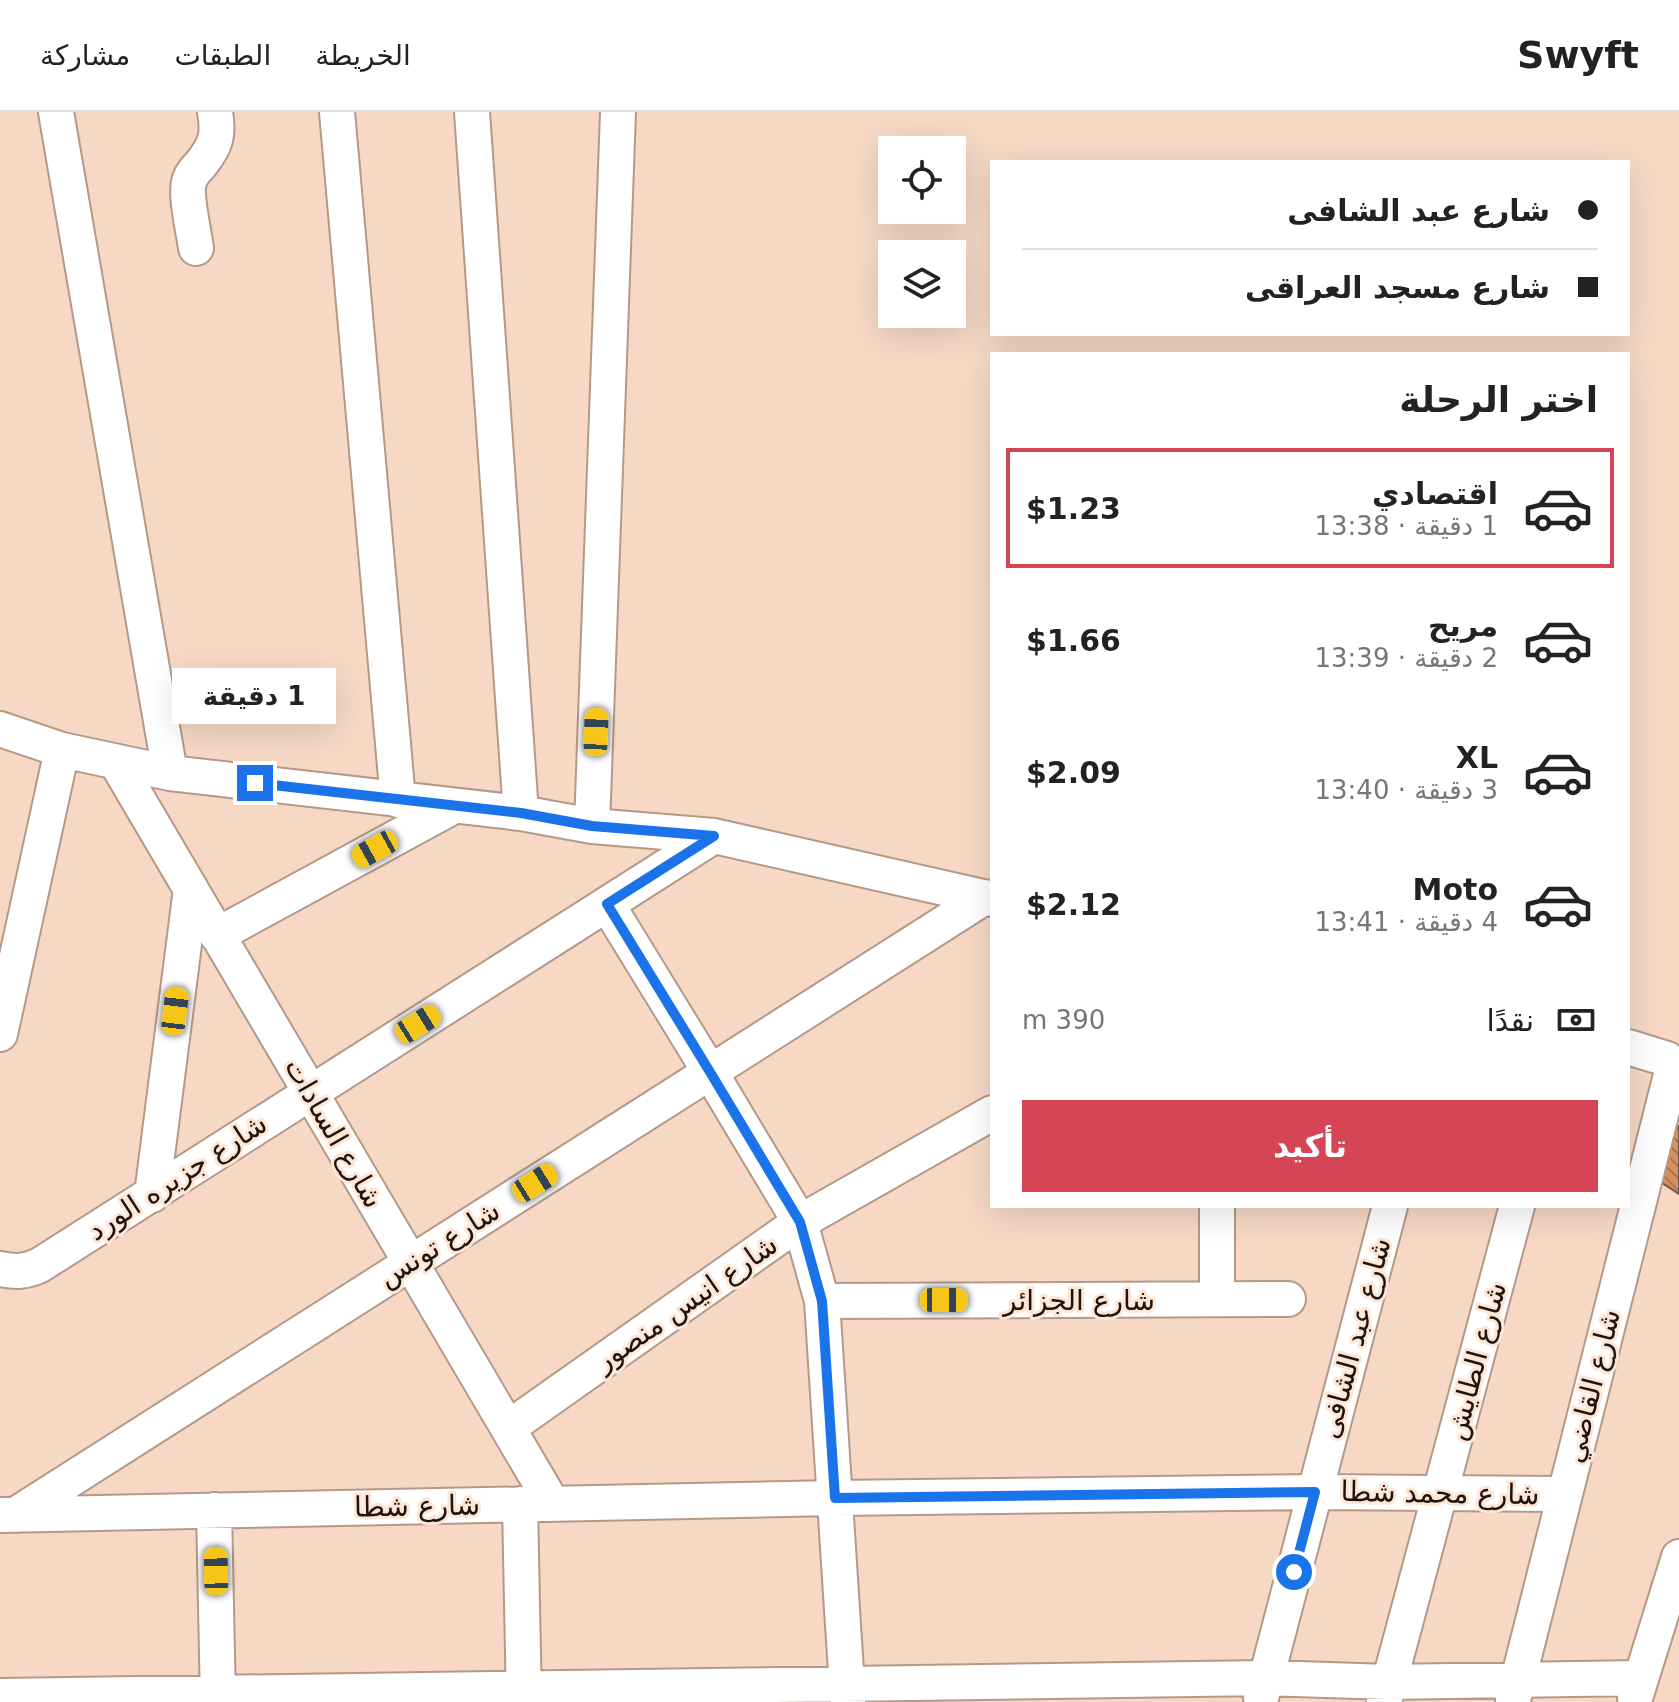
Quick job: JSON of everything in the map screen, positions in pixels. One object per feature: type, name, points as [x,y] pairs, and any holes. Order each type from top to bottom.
[{"type":"street","points":[[56,112],[170,773]]},
{"type":"street","points":[[196,248],[188,190],[190,178],[215,142],[218,130],[215,112]]},
{"type":"street","points":[[337,112],[398,800]]},
{"type":"street","points":[[472,112],[521,813]]},
{"type":"street","points":[[592,826],[618,112]]},
{"type":"street","points":[[0,729],[62,750],[170,773],[521,813],[592,826],[714,836],[988,898]]},
{"type":"street","points":[[0,1034],[62,750]]},
{"type":"street","name":"شارع السادات","points":[[116,762],[508,1428],[536,1503],[524,1695]]},
{"type":"street","points":[[217,935],[454,806]]},
{"type":"street","name":"شارع جزيره الورد","points":[[0,1269],[16,1272],[33,1269],[714,836]]},
{"type":"street","points":[[152,1195],[191,889]]},
{"type":"street","name":"شارع تونس","points":[[8,1515],[988,898]]},
{"type":"street","points":[[607,904],[800,1222],[822,1301],[848,1692]]},
{"type":"street","name":"شارع القاضي","points":[[1515,1691],[1672,1071],[1671,1062],[1667,1059],[1630,1048]]},
{"type":"street","name":"شارع انيس منصور","points":[[508,1428],[800,1222],[990,1114]]},
{"type":"street","points":[[1217,1208],[1217,1299]]},
{"type":"street","name":"شارع عبد الشافى","points":[[1263,1690],[1389,1208]]},
{"type":"street","name":"شارع الطايش","points":[[1386,1692],[1516,1208]]},
{"type":"street","name":"شارع الجزائر","points":[[822,1301],[1288,1299]]},
{"type":"street","name":"شارع محمد شطا","points":[[835,1498],[1315,1492],[1565,1494]]},
{"type":"street","name":"شارع شطا","points":[[8,1515],[835,1498]]},
{"type":"street","points":[[214,1510],[218,1697]]},
{"type":"street","points":[[0,1696],[1638,1690],[1679,1557]]},
{"type":"building","points":[[1652,1118],[1679,1126],[1679,1194],[1638,1167]]},
{"type":"route","points":[[255,783],[521,813],[592,826],[714,836],[607,904],[800,1222],[822,1301],[835,1498],[1315,1492],[1294,1572]]}]
